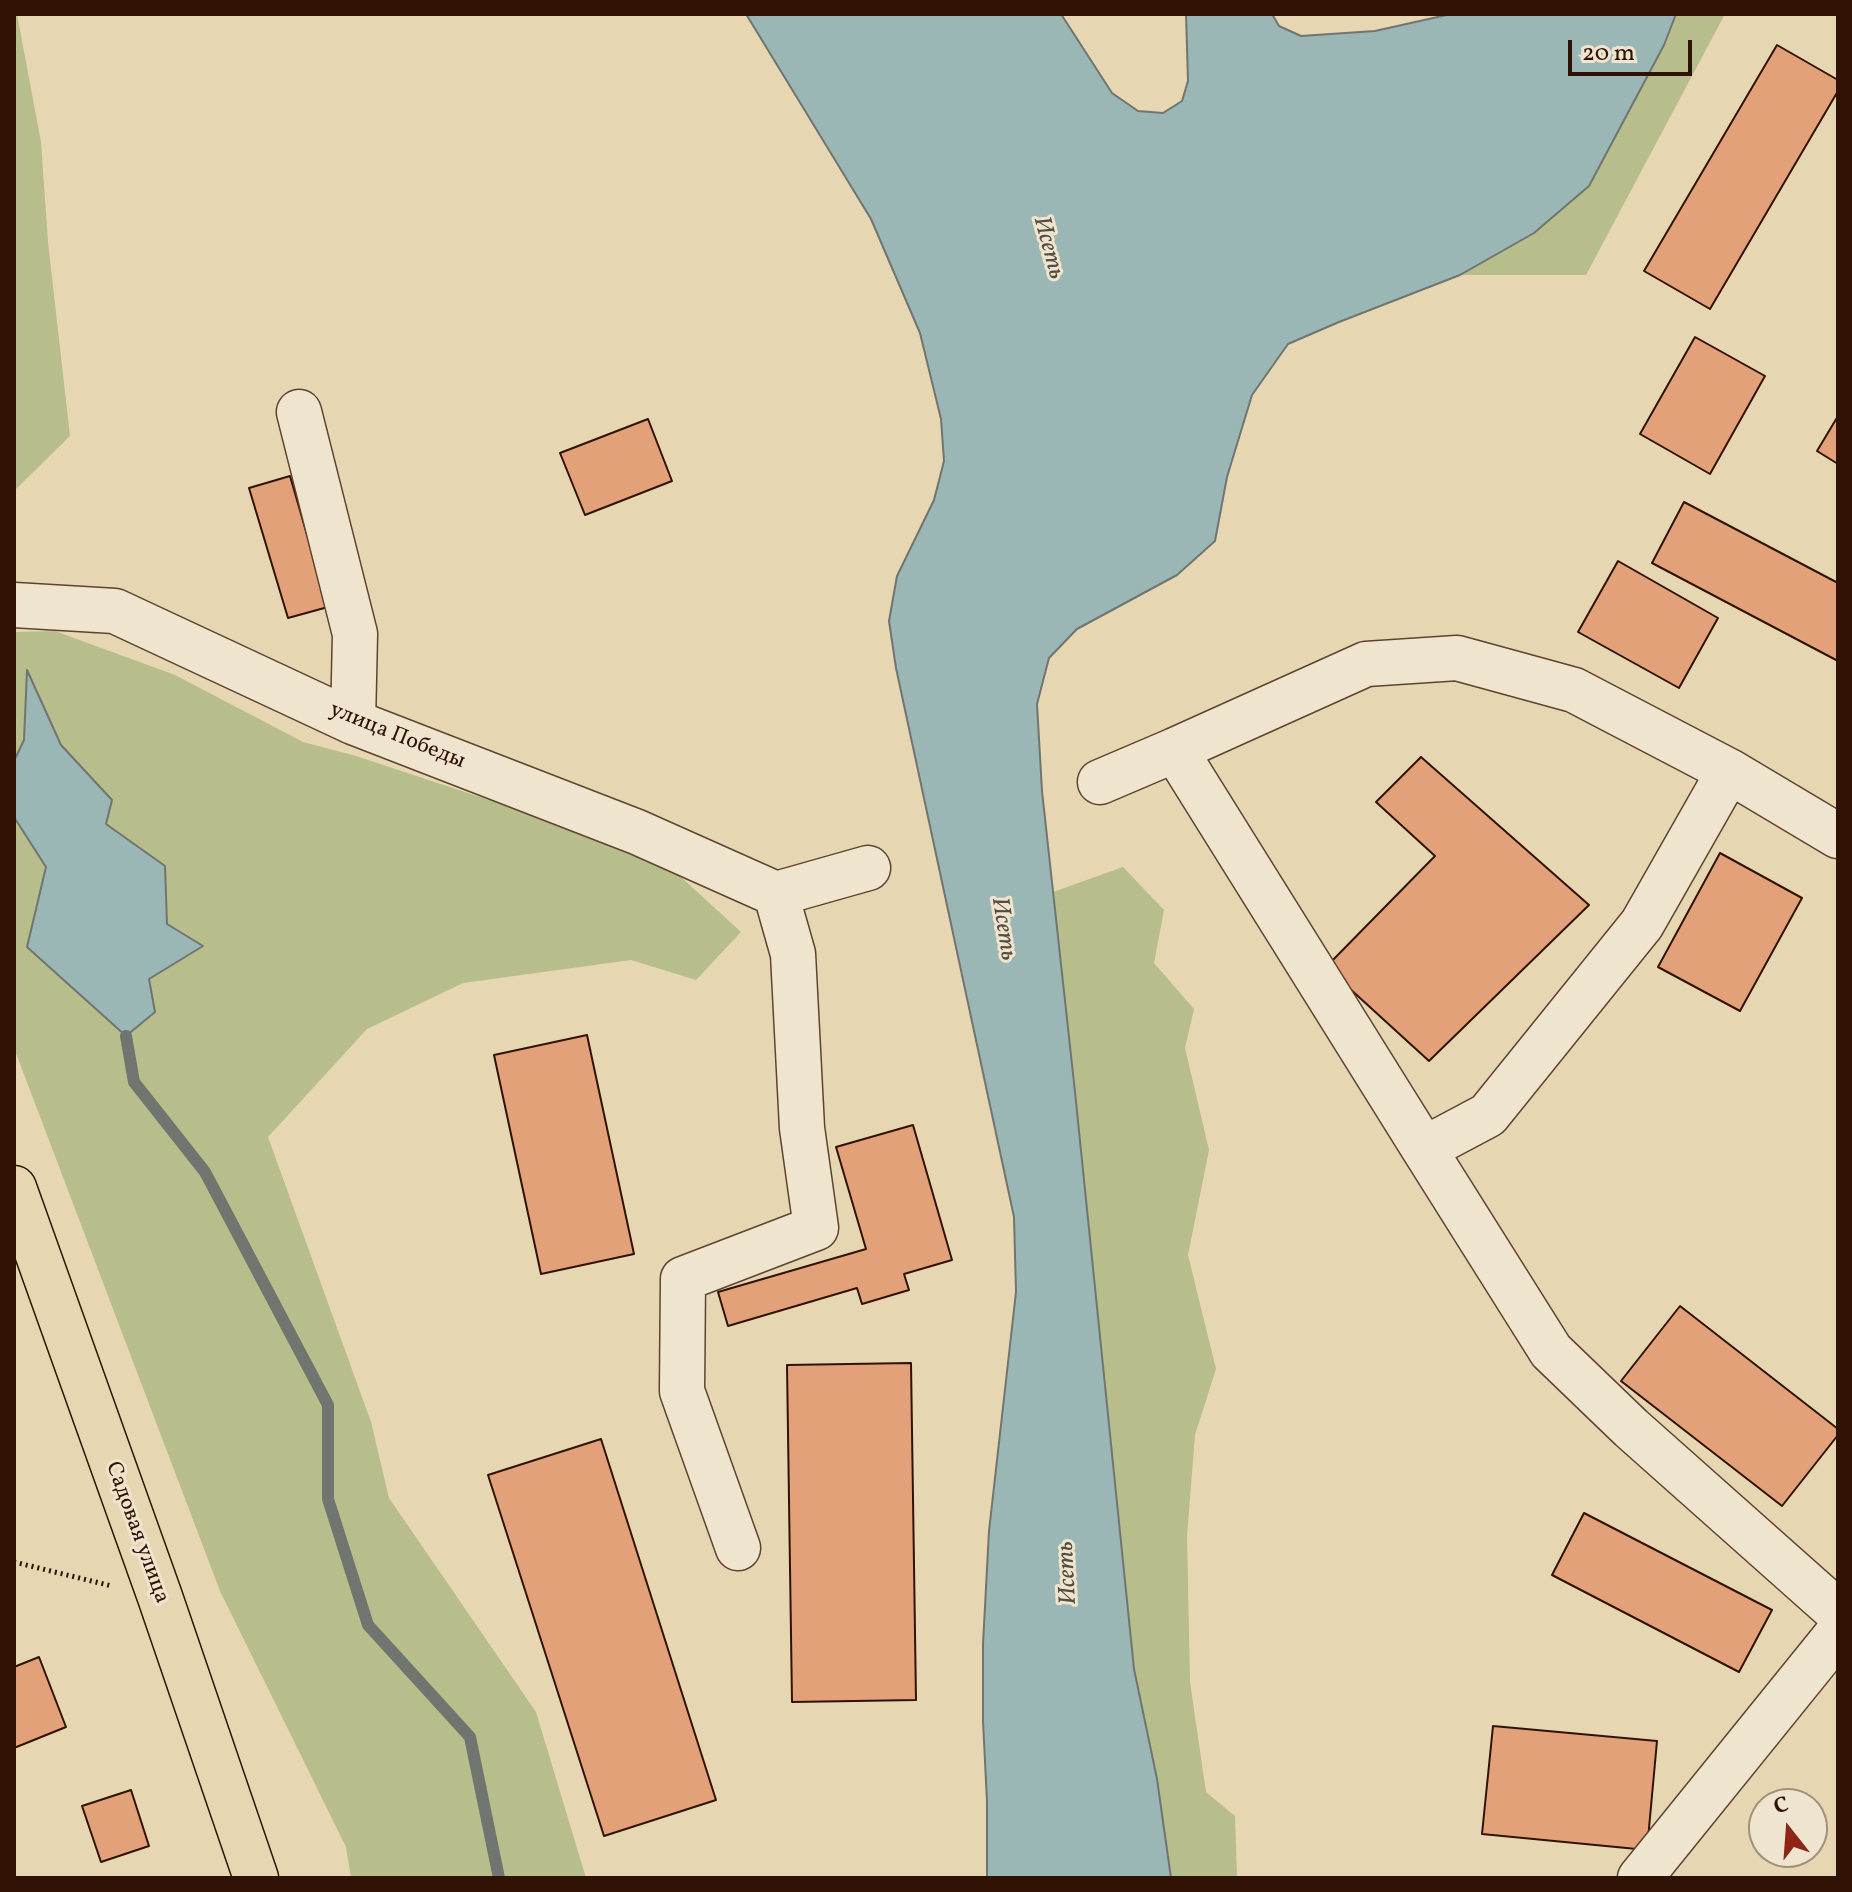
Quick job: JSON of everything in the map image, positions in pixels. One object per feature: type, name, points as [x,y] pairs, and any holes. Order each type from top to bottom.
[{"type":"main road","name":"Садовая улица","points":[[14,1188],[160,1597],[256,1878]]},
{"type":"street","points":[[299,412],[355,634],[353,722]]},
{"type":"street","name":"улица Победы","points":[[14,605],[115,611],[353,722],[637,832],[776,894]]},
{"type":"street","points":[[1100,782],[1366,664],[1457,658],[1574,690],[1729,771],[1838,836]]},
{"type":"street","points":[[1175,750],[1551,1351],[1631,1428],[1838,1612]]},
{"type":"street","points":[[1424,1149],[1488,1115],[1633,936],[1729,771]]},
{"type":"street","points":[[738,1548],[682,1391],[683,1279],[816,1228],[802,1128],[793,954],[776,894],[868,868]]},
{"type":"street","points":[[1640,1878],[1838,1633]]},
{"type":"path","points":[[14,1562],[160,1597]]},
{"type":"green space","points":[[14,14],[17,14],[41,142],[48,242],[70,436],[14,491]]},
{"type":"green space","points":[[1676,14],[1725,14],[1586,275],[1460,275],[1534,233],[1664,45]]},
{"type":"green space","points":[[55,631],[175,675],[303,742],[356,756],[658,856],[741,932],[696,980],[631,960],[463,983],[367,1029],[268,1137],[371,1422],[389,1498],[536,1712],[586,1878],[351,1878],[346,1847],[220,1591],[14,1048],[14,817],[46,867],[27,947],[126,1036],[155,1012],[149,979],[202,947],[167,924],[165,866],[106,824],[111,800],[61,745],[27,672],[24,740],[14,761],[14,632]]},
{"type":"green space","points":[[1123,867],[1164,910],[1154,963],[1194,1009],[1185,1048],[1209,1150],[1188,1255],[1216,1369],[1195,1435],[1187,1536],[1190,1682],[1206,1792],[1235,1816],[1237,1878],[1171,1878],[1157,1779],[1134,1669],[1053,892]]},
{"type":"water","name":"Исеть","points":[[746,14],[1061,14],[1112,93],[1138,111],[1163,113],[1182,101],[1188,81],[1186,14],[1272,14],[1279,26],[1301,36],[1375,31],[1451,14],[1676,14],[1664,45],[1589,186],[1534,233],[1460,275],[1288,344],[1252,395],[1227,477],[1215,541],[1177,575],[1077,629],[1049,658],[1037,704],[1042,791],[1134,1669],[1157,1779],[1171,1878],[987,1878],[983,1644],[989,1531],[1016,1292],[1014,1217],[896,668],[889,621],[897,576],[934,500],[944,461],[941,419],[920,333],[871,219]]},
{"type":"water","points":[[27,670],[61,745],[112,800],[106,824],[165,866],[167,924],[203,946],[149,979],[155,1012],[126,1036],[27,947],[46,867],[14,817],[14,761],[24,740]]},
{"type":"building","points":[[1777,45],[1838,80],[1838,91],[1710,309],[1644,271]]},
{"type":"building","points":[[1695,337],[1765,376],[1710,474],[1640,434]]},
{"type":"building","points":[[1838,416],[1838,464],[1817,451]]},
{"type":"building","points":[[648,419],[672,481],[585,515],[560,453]]},
{"type":"building","points":[[290,476],[328,607],[288,618],[249,488]]},
{"type":"building","points":[[1684,502],[1838,583],[1838,661],[1652,563]]},
{"type":"building","points":[[1618,561],[1718,618],[1679,688],[1578,632]]},
{"type":"building","points":[[1421,757],[1589,905],[1429,1061],[1326,967],[1435,856],[1376,802]]},
{"type":"building","points":[[1720,853],[1802,898],[1740,1011],[1658,967]]},
{"type":"building","points":[[587,1035],[634,1254],[541,1274],[494,1055]]},
{"type":"building","points":[[913,1125],[952,1260],[904,1274],[909,1290],[862,1304],[857,1288],[728,1326],[718,1292],[866,1249],[836,1147]]},
{"type":"building","points":[[1680,1306],[1838,1429],[1838,1435],[1782,1506],[1621,1381]]},
{"type":"building","points":[[911,1363],[916,1700],[792,1702],[787,1365]]},
{"type":"building","points":[[601,1439],[716,1800],[604,1836],[488,1475]]},
{"type":"building","points":[[1584,1513],[1772,1610],[1739,1672],[1552,1575]]},
{"type":"building","points":[[39,1657],[66,1727],[14,1748],[14,1667]]},
{"type":"building","points":[[1493,1726],[1657,1741],[1647,1850],[1482,1834]]},
{"type":"building","points":[[131,1790],[149,1846],[101,1862],[82,1806]]},
{"type":"waterway","points":[[126,1036],[134,1082],[205,1172],[328,1405],[328,1499],[368,1625],[470,1737],[499,1878]]}]
